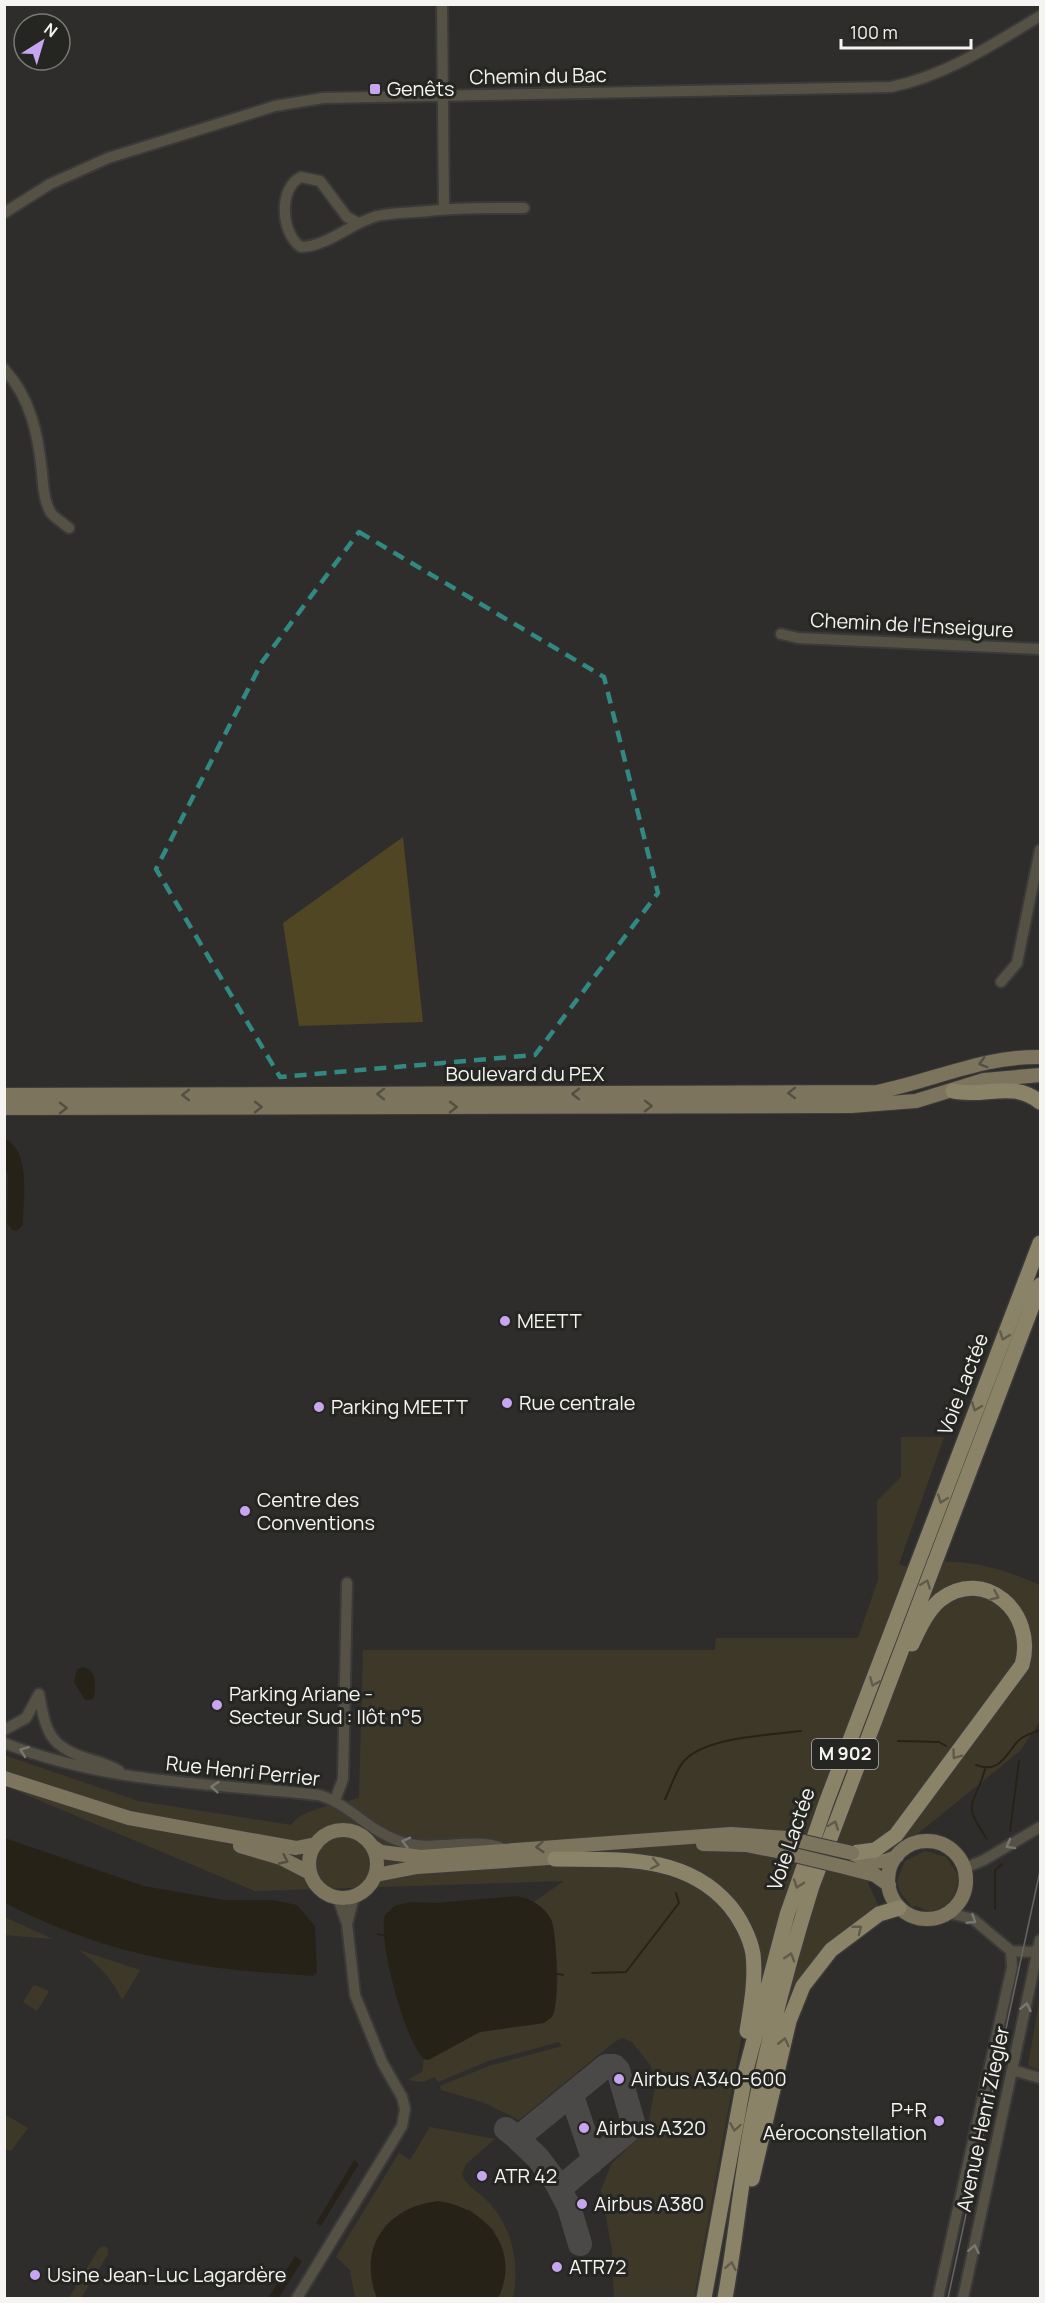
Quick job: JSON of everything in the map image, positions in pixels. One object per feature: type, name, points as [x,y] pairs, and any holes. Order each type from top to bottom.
[{"type":"highway","points":[[953,1091],[968,1094],[997,1089],[1018,1090],[1041,1102]]},
{"type":"highway","points":[[1017,1303],[1041,1227]]},
{"type":"highway","name":"Voie Lactée","points":[[704,2298],[746,2070],[787,1915],[814,1836],[962,1444],[1041,1243]]},
{"type":"highway","name":"Voie Lactée","points":[[725,2298],[737,2234],[752,2120],[787,1965],[812,1886],[893,1668],[1041,1285]]},
{"type":"highway","points":[[852,1853],[875,1850],[887,1844],[916,1810],[1022,1665],[1026,1652],[1024,1629],[1012,1607],[1002,1599],[983,1591],[959,1591],[940,1600],[924,1621],[902,1666],[893,1668]]},
{"type":"highway","points":[[555,1858],[655,1863],[682,1871],[715,1888],[740,1917],[753,1952],[754,1984],[745,2047],[746,2070]]},
{"type":"highway","points":[[737,2234],[758,2160],[789,2020],[803,1986],[831,1950],[879,1914],[899,1908]]},
{"type":"main road","name":"Boulevard du PEX","points":[[4,1095],[877,1092],[924,1082],[986,1061],[1041,1057]]},
{"type":"main road","name":"Boulevard du PEX","points":[[4,1108],[851,1106],[916,1101],[984,1080],[1041,1075]]},
{"type":"main road","points":[[4,1778],[87,1806],[167,1825],[270,1854],[310,1873]]},
{"type":"main road","points":[[167,1825],[296,1848],[315,1844],[333,1831],[344,1830],[364,1837],[381,1852],[421,1857],[731,1834],[787,1838],[852,1853],[877,1862],[887,1862],[918,1842],[930,1841],[953,1851],[965,1868],[964,1892],[959,1904],[949,1912],[928,1919],[918,1918],[899,1908],[889,1885],[892,1865],[897,1856]]},
{"type":"main road","points":[[315,1844],[310,1859],[310,1873],[316,1885],[326,1893],[338,1898],[354,1897],[371,1885],[378,1865],[372,1846]]},
{"type":"main road","points":[[376,1875],[417,1867],[555,1858],[587,1853],[709,1844],[747,1845],[782,1852],[874,1875],[889,1885]]},
{"type":"street","points":[[442,4],[441,95],[444,207]]},
{"type":"street","name":"Chemin du Bac","points":[[4,213],[50,184],[108,158],[275,106],[323,98],[891,87],[929,77],[948,69],[1041,16]]},
{"type":"street","points":[[358,223],[347,217],[320,181],[301,177],[289,185],[287,193],[288,235],[301,247],[318,244],[358,223],[391,213],[429,211],[444,207],[524,208]]},
{"type":"street","points":[[4,369],[19,388],[30,411],[38,438],[44,494],[51,512],[69,528]]},
{"type":"street","name":"Chemin de l'Enseigure","points":[[781,634],[798,638],[1041,649]]},
{"type":"street","points":[[1001,982],[1017,963],[1041,850]]},
{"type":"street","points":[[335,1800],[343,1779],[347,1583]]},
{"type":"street","points":[[4,1730],[26,1718],[39,1694],[48,1734],[57,1744],[74,1755],[111,1766],[123,1774]]},
{"type":"street","name":"Rue Henri Perrier","points":[[4,1743],[85,1770],[194,1785],[319,1795],[335,1800],[374,1828],[398,1841],[438,1847],[478,1845],[505,1849]]},
{"type":"street","points":[[965,1868],[1041,1827]]},
{"type":"street","points":[[347,1924],[354,1897]]},
{"type":"street","points":[[297,2298],[402,2126],[405,2117],[402,2097],[382,2062],[355,1995],[347,1924],[338,1898]]},
{"type":"street","points":[[949,1912],[973,1919],[1011,1951],[1034,1952],[1040,1943]]},
{"type":"street","name":"Avenue Henri Ziegler","points":[[963,2298],[1040,1943]]},
{"type":"street","name":"Avenue Henri Ziegler","points":[[938,2298],[1012,1967],[1011,1951]]},
{"type":"street","points":[[1012,2070],[1041,2078]]},
{"type":"highlighted area","points":[[359,532],[604,677],[658,893],[535,1055],[280,1077],[156,869],[262,662]]},
{"type":"shaded area","points":[[403,837],[423,1022],[299,1026],[283,923]]},
{"type":"shaded area","points":[[4,1138],[13,1144],[19,1153],[24,1177],[23,1225],[17,1231],[12,1230],[7,1223],[8,1174],[5,1169]]},
{"type":"shaded area","points":[[901,1437],[944,1437],[899,1564],[920,1567],[947,1562],[977,1564],[1040,1585],[1040,1721],[1020,1751],[916,1835],[875,1857],[868,1883],[878,1905],[860,1918],[816,1961],[785,2019],[759,1983],[744,1942],[749,1967],[748,2001],[694,2298],[614,2298],[612,2250],[601,2190],[612,2163],[647,2130],[656,2082],[651,2066],[632,2042],[622,2038],[614,2042],[519,2120],[485,2103],[441,2090],[440,2086],[489,2066],[562,2046],[559,2042],[488,2061],[438,2082],[435,2077],[422,2082],[408,2080],[422,2072],[424,2059],[429,2060],[480,2032],[544,2023],[551,2016],[555,2005],[558,1978],[553,1926],[548,1915],[534,1902],[564,1881],[255,1891],[5,1786],[4,1755],[138,1801],[291,1825],[296,1819],[312,1811],[359,1798],[363,1650],[715,1650],[716,1638],[858,1638],[878,1580],[877,1501],[901,1477]]},
{"type":"shaded area","points":[[83,1667],[91,1671],[95,1679],[94,1698],[91,1700],[85,1700],[74,1682],[77,1669]]},
{"type":"shaded area","points":[[5,1838],[144,1886],[225,1900],[273,1900],[297,1905],[315,1926],[317,1972],[313,1976],[232,1970],[155,1957],[117,1948],[43,1921],[5,1903]]},
{"type":"shaded area","points":[[925,1851],[946,1857],[958,1875],[958,1882],[951,1900],[942,1907],[929,1912],[916,1906],[912,1907],[900,1892],[897,1881],[905,1861]]},
{"type":"shaded area","points":[[516,1896],[536,1903],[551,1919],[557,1968],[556,1999],[552,2017],[544,2023],[480,2032],[428,2060],[424,2059],[409,2033],[394,1990],[385,1945],[385,1915],[394,1906],[410,1902],[434,1903]]},
{"type":"shaded area","points":[[4,1917],[53,1939],[5,1935]]},
{"type":"shaded area","points":[[79,1950],[140,1970],[122,2000],[104,1972]]},
{"type":"shaded area","points":[[34,1985],[49,1991],[37,2011],[23,2002]]},
{"type":"shaded area","points":[[1040,1997],[1040,2070],[1028,2066]]},
{"type":"shaded area","points":[[4,2114],[28,2128],[11,2151],[5,2149]]},
{"type":"shaded area","points":[[430,2127],[495,2139],[466,2164],[462,2174],[468,2184],[494,2208],[507,2232],[514,2258],[513,2298],[498,2298],[501,2293],[494,2230],[469,2209],[373,2288],[377,2298],[355,2297],[350,2270],[336,2257],[399,2153],[410,2160]]},
{"type":"shaded area","points":[[354,2160],[359,2164],[321,2226],[316,2223]]},
{"type":"shaded area","points":[[438,2201],[471,2212],[495,2234],[506,2263],[504,2280],[498,2298],[377,2298],[372,2280],[371,2263],[380,2233],[404,2212]]},
{"type":"shaded area","points":[[104,2246],[108,2248],[108,2254],[81,2298],[69,2298],[99,2248]]},
{"type":"shaded area","points":[[295,2256],[302,2261],[279,2298],[268,2298]]},
{"type":"waterway","points":[[976,1765],[984,1767],[996,1765],[1005,1758],[1020,1739],[1040,1730]]},
{"type":"waterway","points":[[665,1799],[681,1765],[694,1753],[738,1738],[801,1731]]},
{"type":"waterway","points":[[898,1741],[939,1742],[946,1746]]},
{"type":"waterway","points":[[1010,1831],[1019,1761]]},
{"type":"waterway","points":[[985,1769],[972,1804],[972,1810],[987,1839]]},
{"type":"waterway","points":[[995,1909],[995,1870],[1002,1864]]},
{"type":"waterway","points":[[592,1973],[626,1972],[679,1903],[676,1893]]},
{"type":"waterway","points":[[378,1934],[387,1936]]},
{"type":"waterway","points":[[554,1973],[563,1975]]},
{"type":"taxiway","points":[[506,2129],[515,2136],[520,2136],[606,2066],[614,2066],[618,2070],[634,2126],[565,2184],[556,2182],[538,2158],[515,2136]]},
{"type":"taxiway","points":[[566,2099],[574,2102],[592,2155],[591,2163]]},
{"type":"taxiway","points":[[556,2182],[569,2207],[580,2244]]},
{"type":"tram line","points":[[948,2298],[1040,1871]]},
{"type":"place","name":"Genêts","points":[[375,89]]},
{"type":"place","name":"MEETT","points":[[505,1321]]},
{"type":"place","name":"Rue centrale","points":[[507,1403]]},
{"type":"place","name":"Parking MEETT","points":[[319,1407]]},
{"type":"place","name":"Centre des Conventions","points":[[245,1511]]},
{"type":"place","name":"Parking Ariane - Secteur Sud : Ilôt n°5","points":[[217,1705]]},
{"type":"place","name":"Airbus A340-600","points":[[619,2079]]},
{"type":"place","name":"P+R Aéroconstellation","points":[[939,2121]]},
{"type":"place","name":"Airbus A320","points":[[584,2128]]},
{"type":"place","name":"ATR 42","points":[[482,2176]]},
{"type":"place","name":"Airbus A380","points":[[582,2204]]},
{"type":"place","name":"ATR72","points":[[557,2267]]},
{"type":"place","name":"Usine Jean-Luc Lagardère","points":[[35,2275]]}]
